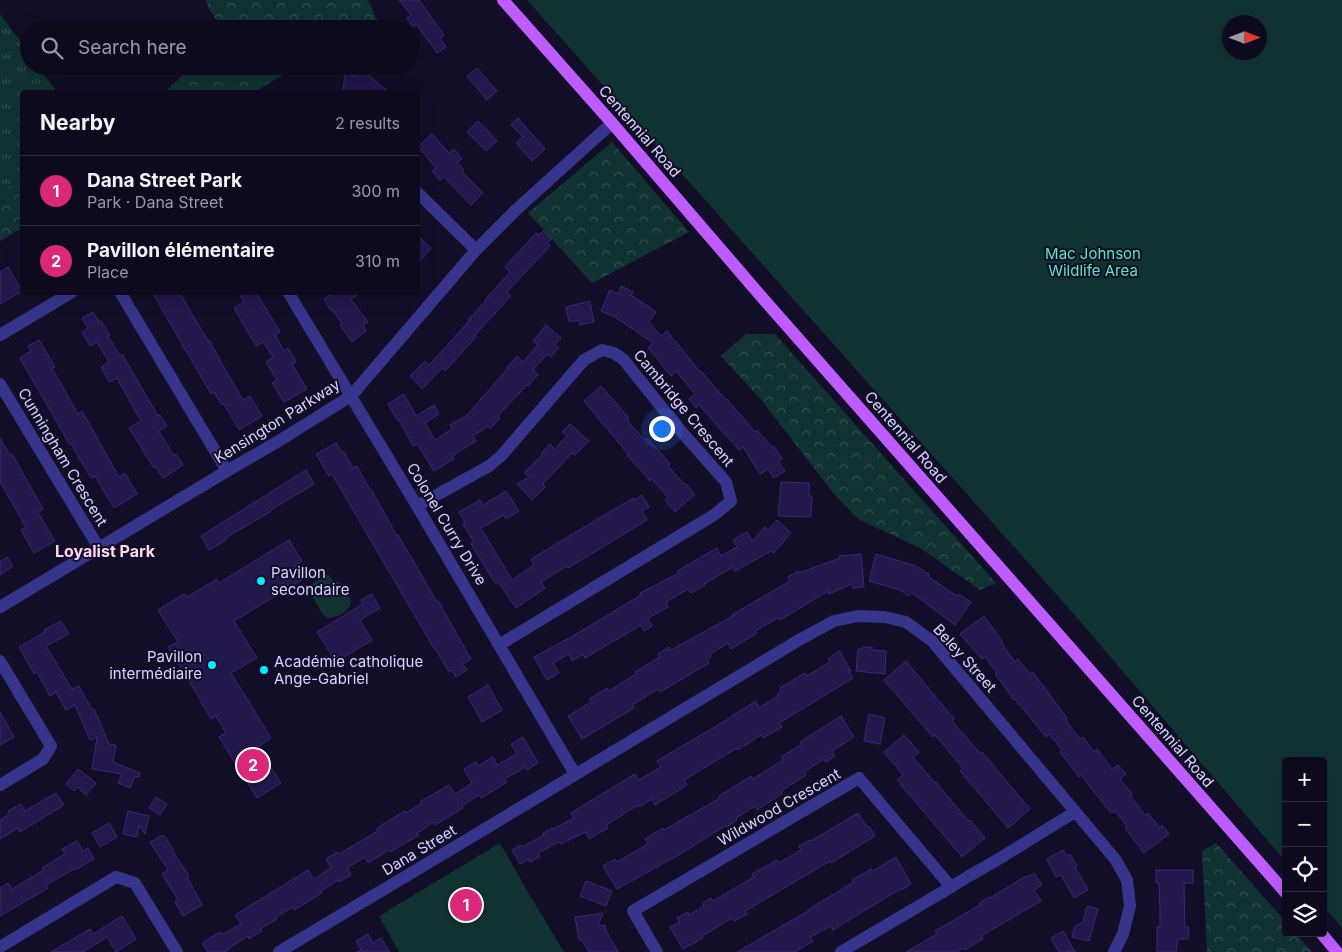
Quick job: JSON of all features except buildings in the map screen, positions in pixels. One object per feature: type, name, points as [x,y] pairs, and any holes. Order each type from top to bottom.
[{"type":"main road","name":"Centennial Road","points":[[504,0],[766,302],[1285,892]]},
{"type":"main road","points":[[1324,937],[1337,952]]},
{"type":"street","name":"Kensington Parkway","points":[[0,607],[351,396],[476,250],[517,208],[612,123]]},
{"type":"street","points":[[420,195],[476,250]]},
{"type":"street","points":[[0,335],[67,295]]},
{"type":"street","points":[[122,295],[227,471]]},
{"type":"street","name":"Colonel Curry Drive","points":[[290,295],[575,774]]},
{"type":"street","name":"Cambridge Crescent","points":[[417,506],[489,466],[501,456],[584,360],[602,350],[614,353],[623,359],[680,430],[726,482],[731,501],[714,515],[499,645]]},
{"type":"street","name":"Cunningham Crescent","points":[[0,384],[99,548]]},
{"type":"street","name":"Beley Street","points":[[575,774],[834,621],[858,616],[885,617],[906,622],[932,641],[1115,859],[1127,880],[1130,906],[1124,934],[1114,952]]},
{"type":"street","points":[[0,662],[51,746],[43,759],[0,785]]},
{"type":"street","name":"Dana Street","points":[[279,952],[575,774]]},
{"type":"street","name":"Wildwood Crescent","points":[[658,952],[632,911],[859,778],[951,887]]},
{"type":"street","points":[[841,952],[1074,812]]},
{"type":"street","points":[[0,947],[116,878],[135,883],[176,952]]},
{"type":"green space","points":[[206,0],[368,0],[377,20],[217,20],[209,9]]},
{"type":"green space","name":"Mac Johnson Wildlife Area","points":[[527,0],[1342,0],[1342,928],[1327,911],[1327,757],[1282,757],[1282,857],[1072,612]]},
{"type":"green space","points":[[0,14],[20,41],[20,75],[45,75],[56,90],[20,90],[20,181],[0,189]]},
{"type":"green space","points":[[183,75],[282,75],[257,90],[167,90]]},
{"type":"green space","points":[[612,142],[689,232],[592,283],[528,213]]},
{"type":"green space","points":[[20,181],[20,229],[0,241],[0,189]]},
{"type":"green space","points":[[746,334],[775,334],[996,583],[980,590],[920,548],[858,519],[834,494],[762,401],[721,356]]},
{"type":"green space","points":[[328,574],[332,580],[346,588],[351,603],[342,614],[327,618],[307,587]]},
{"type":"green space","points":[[500,843],[564,952],[399,952],[379,916]]},
{"type":"green space","points":[[1216,843],[1282,917],[1282,937],[1299,937],[1312,952],[1206,952],[1202,851]]},
{"type":"place","name":"Pavillon secondaire","points":[[261,581]]},
{"type":"place","name":"Pavillon intermédiaire","points":[[212,665]]},
{"type":"place","name":"Académie catholique Ange-Gabriel","points":[[264,670]]},
{"type":"place","name":"Pavillon élémentaire","points":[[253,765]]},
{"type":"place","name":"Dana Street Park","points":[[466,905]]},
{"type":"district","name":"Loyalist Park","points":[[105,551]]}]
